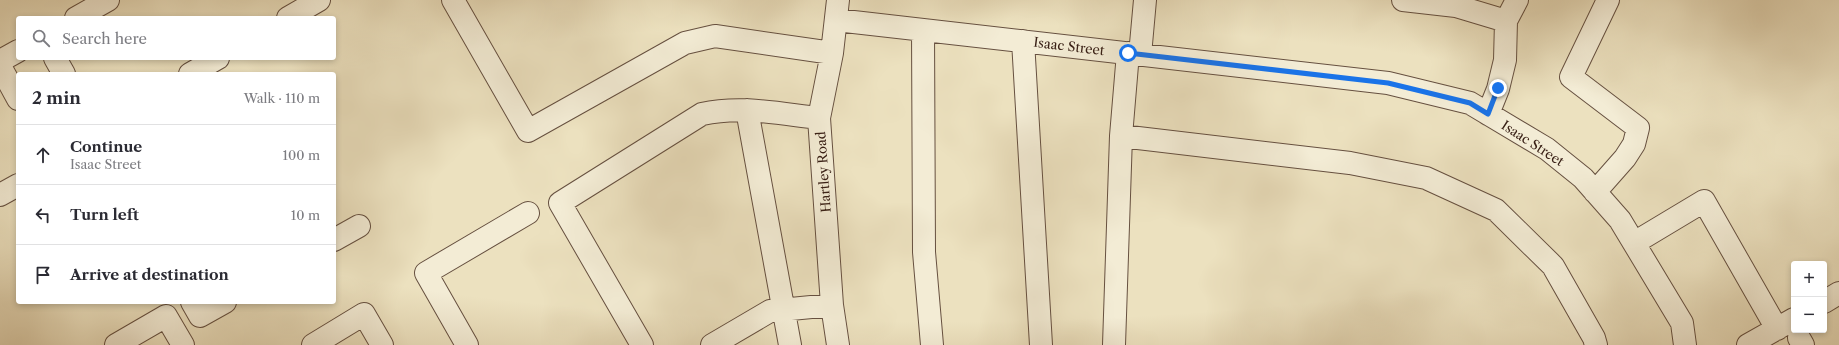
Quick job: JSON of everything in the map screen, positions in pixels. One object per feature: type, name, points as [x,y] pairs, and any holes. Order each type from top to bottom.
[{"type":"street","points":[[80,16],[108,0]]},
{"type":"street","points":[[291,16],[319,0]]},
{"type":"street","points":[[453,0],[528,131],[685,43],[704,38],[715,36],[832,53]]},
{"type":"street","points":[[1114,345],[1121,136],[1134,54],[1145,0]]},
{"type":"street","points":[[1403,0],[1456,6],[1506,21]]},
{"type":"street","points":[[1488,114],[1498,88],[1504,60],[1506,21],[1517,0]]},
{"type":"street","points":[[1595,192],[1625,158],[1634,144],[1638,128],[1572,77],[1608,0]]},
{"type":"street","name":"Hartley Road","points":[[837,10],[832,53],[819,118],[832,305],[838,345]]},
{"type":"street","name":"Isaac Street","points":[[837,10],[923,30],[1388,83],[1470,103],[1547,149],[1583,178],[1620,220],[1682,323],[1685,345]]},
{"type":"street","points":[[923,30],[924,252],[932,345]]},
{"type":"street","points":[[1022,41],[1040,345]]},
{"type":"street","points":[[0,61],[16,52]]},
{"type":"street","points":[[56,60],[63,72]]},
{"type":"street","points":[[194,72],[214,60]]},
{"type":"street","points":[[0,66],[16,95]]},
{"type":"street","points":[[642,345],[560,203],[702,114],[718,110],[747,110],[819,118]]},
{"type":"street","points":[[747,110],[790,345]]},
{"type":"street","points":[[1121,136],[1350,163],[1426,178],[1496,210],[1548,260],[1553,266],[1594,338],[1596,345]]},
{"type":"street","points":[[0,196],[16,186]]},
{"type":"street","points":[[1634,243],[1704,201],[1791,330]]},
{"type":"street","points":[[467,345],[426,273],[528,213]]},
{"type":"street","points":[[336,239],[359,226]]},
{"type":"street","points":[[1827,300],[1839,293]]},
{"type":"street","points":[[193,304],[200,316],[221,304]]},
{"type":"street","points":[[712,345],[770,311],[832,305]]},
{"type":"street","points":[[313,345],[364,314],[382,345]]},
{"type":"street","points":[[116,345],[166,316],[183,345]]},
{"type":"street","points":[[1748,345],[1793,333]]},
{"type":"route","points":[[1128,53],[1388,83],[1470,103],[1488,114],[1498,88]]}]
